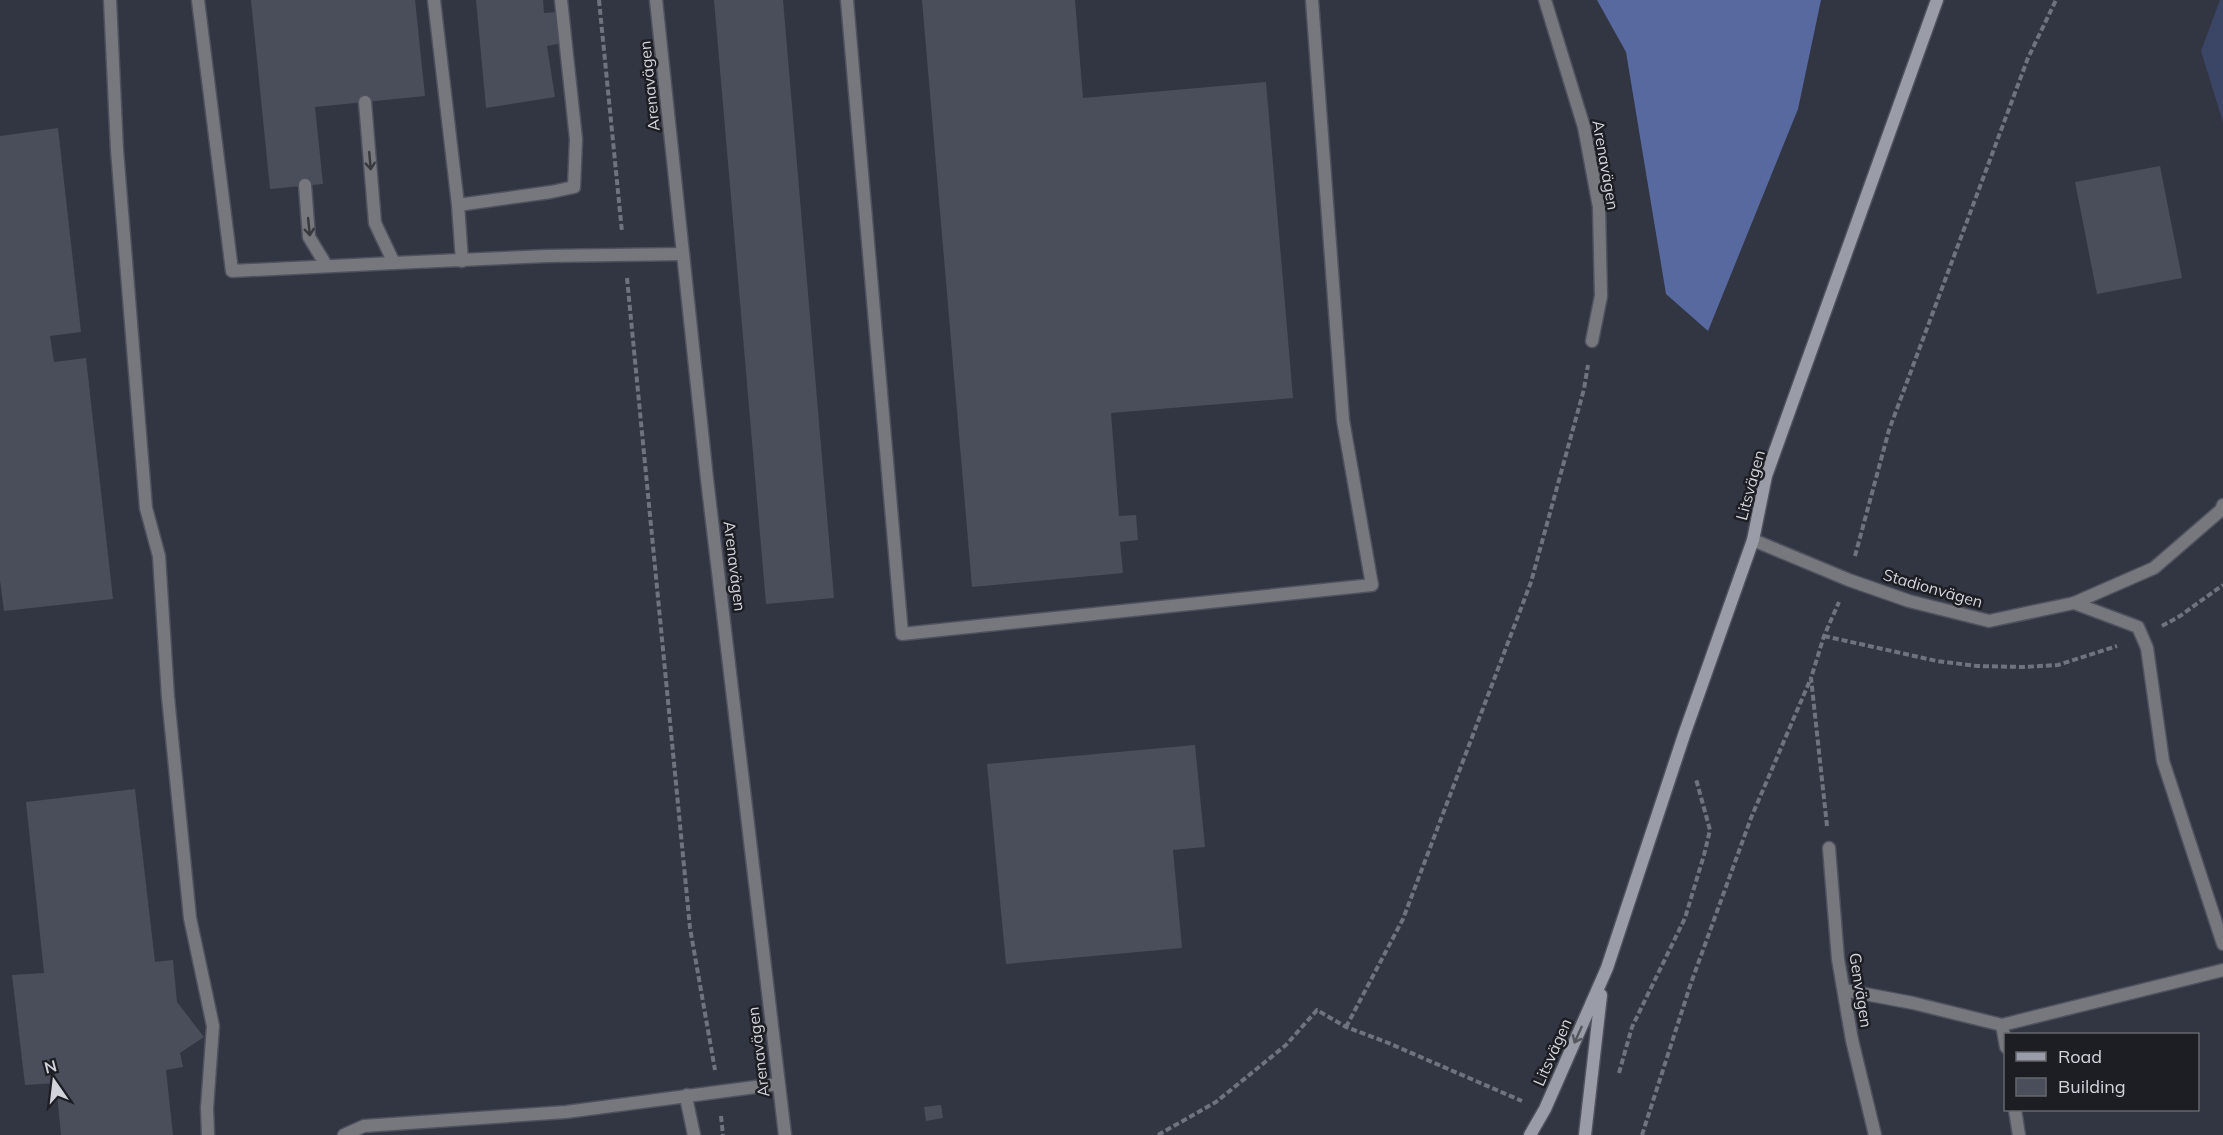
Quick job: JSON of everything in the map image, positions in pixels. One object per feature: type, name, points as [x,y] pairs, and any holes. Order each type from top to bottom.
[{"type":"main road","name":"Litsvägen","points":[[1530,1135],[1545,1109],[1602,982],[1683,735],[1753,540],[1766,476],[1937,0]]},
{"type":"main road","name":"Litsvägen","points":[[1585,1135],[1602,982]]},
{"type":"street","points":[[111,0],[117,150],[146,508],[159,556],[168,697],[190,918],[213,1026],[207,1108],[208,1135]]},
{"type":"street","points":[[198,0],[232,271],[547,256],[683,254]]},
{"type":"street","points":[[435,0],[462,261]]},
{"type":"street","points":[[458,205],[574,187],[576,139],[561,0]]},
{"type":"street","name":"Arenavägen","points":[[656,0],[683,254],[785,1135]]},
{"type":"street","points":[[847,0],[902,634],[1372,585],[1343,420],[1312,0]]},
{"type":"street","name":"Arenavägen","points":[[1545,0],[1584,127],[1599,207],[1601,296],[1592,342]]},
{"type":"street","points":[[365,102],[375,223],[394,263]]},
{"type":"street","points":[[305,185],[309,237],[326,265]]},
{"type":"street","name":"Stadionvägen","points":[[1753,540],[1849,580],[1909,601],[1989,621],[2074,603],[2154,568],[2221,510],[2223,505]]},
{"type":"street","points":[[2074,603],[2138,627],[2147,648],[2163,761],[2223,944]]},
{"type":"street","name":"Genvägen","points":[[1829,848],[1838,959],[1852,1040],[1875,1135]]},
{"type":"street","points":[[1844,990],[1913,1003],[2002,1025],[2223,970]]},
{"type":"street","points":[[2002,1025],[2004,1036]]},
{"type":"street","points":[[344,1135],[364,1126],[566,1113],[778,1084]]},
{"type":"street","points":[[687,1095],[694,1135]]},
{"type":"street","points":[[2015,1111],[2019,1135]]},
{"type":"path","points":[[599,0],[690,928],[718,1091],[723,1135]]},
{"type":"path","points":[[1642,1135],[1687,994],[1751,818],[1811,678],[1824,636],[1849,580],[1889,430],[2028,58],[2056,0]]},
{"type":"path","points":[[1346,1027],[1403,919],[1531,582],[1584,388],[1592,342]]},
{"type":"path","points":[[1824,636],[1937,661],[1977,666],[2058,665],[2142,637],[2180,616],[2223,585]]},
{"type":"path","points":[[1811,678],[1829,848]]},
{"type":"path","points":[[1616,1084],[1632,1027],[1685,918],[1704,855],[1710,830],[1695,777]]},
{"type":"path","points":[[1158,1135],[1216,1102],[1286,1045],[1317,1010],[1346,1027],[1386,1042],[1511,1097],[1545,1109]]},
{"type":"shaded area","points":[[1597,0],[1821,0],[1798,109],[1708,331],[1666,294],[1626,52]]},
{"type":"shaded area","points":[[2220,0],[2223,0],[2223,122],[2201,51]]},
{"type":"building","points":[[251,0],[415,0],[425,96],[315,107],[323,184],[270,189]]},
{"type":"building","points":[[476,0],[543,0],[544,13],[557,12],[563,43],[547,46],[555,97],[486,108]]},
{"type":"building","points":[[714,0],[783,0],[834,598],[766,604]]},
{"type":"building","points":[[922,0],[1075,0],[1083,98],[1266,82],[1293,398],[1111,413],[1119,516],[1136,515],[1138,540],[1120,542],[1123,573],[972,587]]},
{"type":"building","points":[[58,128],[81,332],[50,336],[54,362],[86,358],[113,599],[4,611],[0,580],[0,136]]},
{"type":"building","points":[[2160,166],[2182,278],[2097,294],[2075,182]]},
{"type":"building","points":[[1195,745],[1205,847],[1173,850],[1182,948],[1006,964],[987,764]]},
{"type":"building","points":[[135,789],[155,962],[173,960],[177,1002],[204,1037],[180,1053],[183,1067],[166,1070],[173,1135],[61,1135],[56,1083],[25,1085],[12,975],[44,973],[26,802]]},
{"type":"building","points":[[941,1105],[943,1118],[926,1121],[924,1107]]}]
